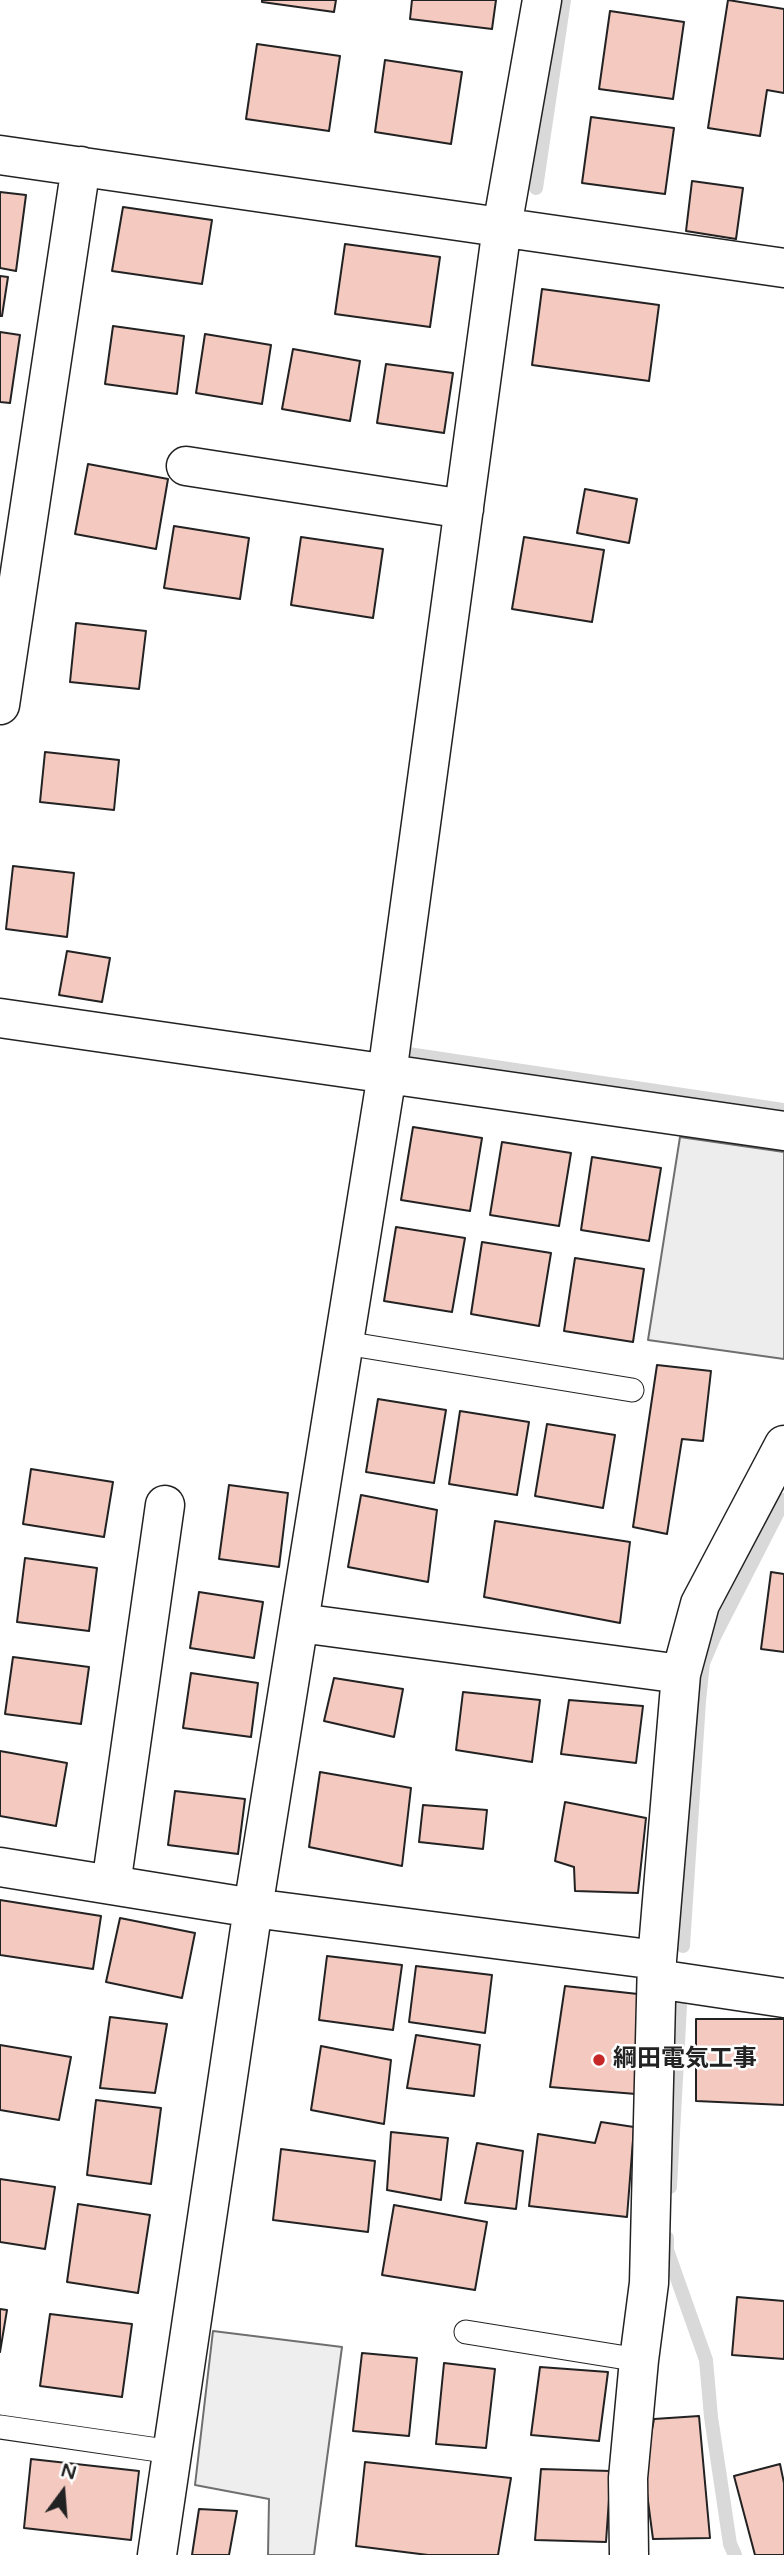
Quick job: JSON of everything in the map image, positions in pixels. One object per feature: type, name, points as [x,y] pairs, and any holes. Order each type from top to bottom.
[{"type":"street","points":[[158,2555],[253,1908],[387,1074],[502,227],[541,0]]},
{"type":"street","points":[[0,155],[784,268]]},
{"type":"street","points":[[0,705],[81,166]]},
{"type":"street","points":[[186,466],[464,509]]},
{"type":"street","points":[[0,1018],[784,1131]]},
{"type":"street","points":[[629,2555],[628,2478],[649,2283],[657,1970],[681,1674],[700,1604],[784,1445]]},
{"type":"street","points":[[111,1885],[165,1505]]},
{"type":"street","points":[[300,1623],[681,1674]]},
{"type":"street","points":[[0,1867],[657,1970],[784,1998]]},
{"type":"lane","points":[[345,1343],[632,1390]]},
{"type":"lane","points":[[467,2332],[639,2360]]},
{"type":"lane","points":[[0,2427],[172,2452]]},
{"type":"shaded area","points":[[680,1137],[784,1152],[784,1359],[648,1340]]},
{"type":"shaded area","points":[[213,2331],[342,2347],[314,2555],[268,2555],[269,2499],[195,2485]]},
{"type":"building","points":[[262,0],[336,0],[334,12]]},
{"type":"building","points":[[412,0],[496,0],[492,29],[410,19]]},
{"type":"building","points":[[728,0],[784,9],[784,93],[767,90],[760,136],[708,128]]},
{"type":"building","points":[[610,11],[684,22],[673,99],[599,89]]},
{"type":"building","points":[[257,44],[340,56],[329,131],[246,119]]},
{"type":"building","points":[[385,60],[462,72],[451,144],[375,132]]},
{"type":"building","points":[[591,117],[674,128],[665,194],[582,183]]},
{"type":"building","points":[[692,181],[743,188],[736,239],[686,231]]},
{"type":"building","points":[[0,192],[26,195],[16,271],[0,268]]},
{"type":"building","points":[[123,207],[212,220],[202,284],[112,271]]},
{"type":"building","points":[[345,244],[440,257],[430,327],[335,314]]},
{"type":"building","points":[[0,276],[8,277],[2,316],[0,316]]},
{"type":"building","points":[[542,289],[659,305],[649,381],[532,365]]},
{"type":"building","points":[[113,326],[184,336],[177,394],[105,384]]},
{"type":"building","points":[[0,332],[20,335],[10,403],[0,402]]},
{"type":"building","points":[[205,334],[271,345],[262,404],[196,393]]},
{"type":"building","points":[[293,349],[360,361],[350,421],[282,409]]},
{"type":"building","points":[[386,364],[453,373],[444,433],[377,423]]},
{"type":"building","points":[[88,464],[168,479],[156,549],[75,534]]},
{"type":"building","points":[[585,489],[637,499],[629,543],[577,533]]},
{"type":"building","points":[[174,526],[249,538],[240,599],[164,588]]},
{"type":"building","points":[[301,537],[383,549],[373,618],[291,605]]},
{"type":"building","points":[[524,537],[604,550],[592,622],[512,609]]},
{"type":"building","points":[[76,623],[146,631],[139,689],[70,682]]},
{"type":"building","points":[[45,752],[119,760],[114,810],[40,802]]},
{"type":"building","points":[[13,866],[74,873],[67,937],[6,929]]},
{"type":"building","points":[[67,951],[110,958],[102,1002],[59,995]]},
{"type":"building","points":[[413,1127],[482,1138],[470,1211],[401,1200]]},
{"type":"building","points":[[502,1142],[571,1153],[559,1226],[490,1215]]},
{"type":"building","points":[[592,1157],[661,1168],[649,1241],[581,1230]]},
{"type":"building","points":[[396,1227],[465,1238],[452,1312],[384,1301]]},
{"type":"building","points":[[482,1242],[551,1253],[539,1326],[471,1314]]},
{"type":"building","points":[[575,1258],[644,1269],[633,1342],[564,1331]]},
{"type":"building","points":[[657,1365],[711,1371],[703,1441],[682,1439],[667,1534],[633,1527]]},
{"type":"building","points":[[378,1399],[446,1410],[434,1483],[366,1472]]},
{"type":"building","points":[[460,1411],[529,1422],[517,1495],[449,1484]]},
{"type":"building","points":[[547,1424],[615,1435],[603,1508],[535,1496]]},
{"type":"building","points":[[31,1469],[113,1482],[104,1537],[23,1524]]},
{"type":"building","points":[[229,1485],[288,1493],[279,1567],[219,1559]]},
{"type":"building","points":[[361,1495],[437,1510],[428,1582],[348,1567]]},
{"type":"building","points":[[495,1521],[630,1542],[620,1623],[484,1597]]},
{"type":"building","points":[[25,1558],[97,1568],[89,1631],[17,1622]]},
{"type":"building","points":[[771,1572],[784,1574],[784,1652],[761,1649]]},
{"type":"building","points":[[199,1592],[263,1602],[254,1658],[190,1648]]},
{"type":"building","points":[[13,1657],[89,1667],[81,1724],[5,1714]]},
{"type":"building","points":[[191,1673],[258,1683],[251,1737],[183,1728]]},
{"type":"building","points":[[334,1678],[403,1689],[394,1737],[324,1721]]},
{"type":"building","points":[[463,1692],[540,1700],[532,1762],[456,1750]]},
{"type":"building","points":[[569,1700],[643,1706],[636,1763],[561,1754]]},
{"type":"building","points":[[0,1751],[67,1763],[56,1826],[0,1816]]},
{"type":"building","points":[[320,1772],[411,1788],[402,1866],[309,1847]]},
{"type":"building","points":[[175,1791],[245,1799],[238,1854],[168,1845]]},
{"type":"building","points":[[565,1802],[646,1818],[638,1893],[575,1891],[574,1867],[555,1861]]},
{"type":"building","points":[[423,1805],[487,1810],[483,1849],[419,1842]]},
{"type":"building","points":[[0,1900],[101,1916],[93,1969],[0,1955]]},
{"type":"building","points":[[120,1918],[195,1933],[182,1998],[106,1982]]},
{"type":"building","points":[[327,1956],[402,1965],[393,2030],[319,2020]]},
{"type":"building","points":[[416,1966],[492,1975],[485,2033],[409,2022]]},
{"type":"building","points":[[565,1986],[638,1994],[636,2094],[550,2087]]},
{"type":"building","points":[[110,2017],[167,2024],[155,2093],[100,2088]]},
{"type":"building","points":[[696,2019],[784,2019],[784,2105],[696,2101]]},
{"type":"building","points":[[416,2035],[480,2045],[474,2096],[407,2088]]},
{"type":"building","points":[[0,2045],[71,2057],[59,2120],[0,2110]]},
{"type":"building","points":[[321,2046],[391,2060],[384,2124],[311,2110]]},
{"type":"building","points":[[96,2100],[161,2108],[151,2184],[87,2175]]},
{"type":"building","points":[[601,2122],[634,2127],[627,2217],[529,2206],[538,2134],[595,2143]]},
{"type":"building","points":[[391,2132],[448,2138],[441,2200],[387,2190]]},
{"type":"building","points":[[477,2143],[523,2151],[516,2209],[465,2203]]},
{"type":"building","points":[[281,2149],[375,2161],[368,2232],[273,2220]]},
{"type":"building","points":[[0,2179],[55,2187],[45,2249],[0,2242]]},
{"type":"building","points":[[78,2204],[150,2215],[138,2293],[67,2282]]},
{"type":"building","points":[[394,2205],[487,2222],[475,2290],[382,2275]]},
{"type":"building","points":[[737,2297],[784,2301],[784,2359],[732,2355]]},
{"type":"building","points":[[0,2309],[7,2310],[0,2352]]},
{"type":"building","points":[[50,2314],[132,2324],[122,2397],[40,2386]]},
{"type":"building","points":[[362,2353],[417,2358],[409,2436],[353,2431]]},
{"type":"building","points":[[444,2363],[495,2369],[486,2448],[436,2444]]},
{"type":"building","points":[[540,2367],[608,2372],[599,2441],[531,2435]]},
{"type":"building","points":[[699,2416],[710,2538],[653,2539],[644,2471],[654,2419]]},
{"type":"building","points":[[31,2459],[139,2471],[131,2540],[24,2528]]},
{"type":"building","points":[[365,2462],[511,2478],[498,2555],[428,2555],[356,2546]]},
{"type":"building","points":[[780,2464],[784,2483],[784,2555],[755,2555],[734,2476]]},
{"type":"building","points":[[541,2469],[611,2471],[606,2542],[535,2540]]},
{"type":"building","points":[[199,2509],[237,2511],[229,2555],[192,2555]]},
{"type":"waterway","points":[[536,188],[564,0]]},
{"type":"waterway","points":[[408,1054],[784,1110]]},
{"type":"waterway","points":[[683,1946],[703,1663],[784,1500]]},
{"type":"waterway","points":[[670,2187],[680,2006]]},
{"type":"waterway","points":[[667,2238],[667,2250],[706,2360],[711,2417],[730,2544],[735,2555]]},
{"type":"place","name":"綱田電気工事","points":[[599,2060]]}]
